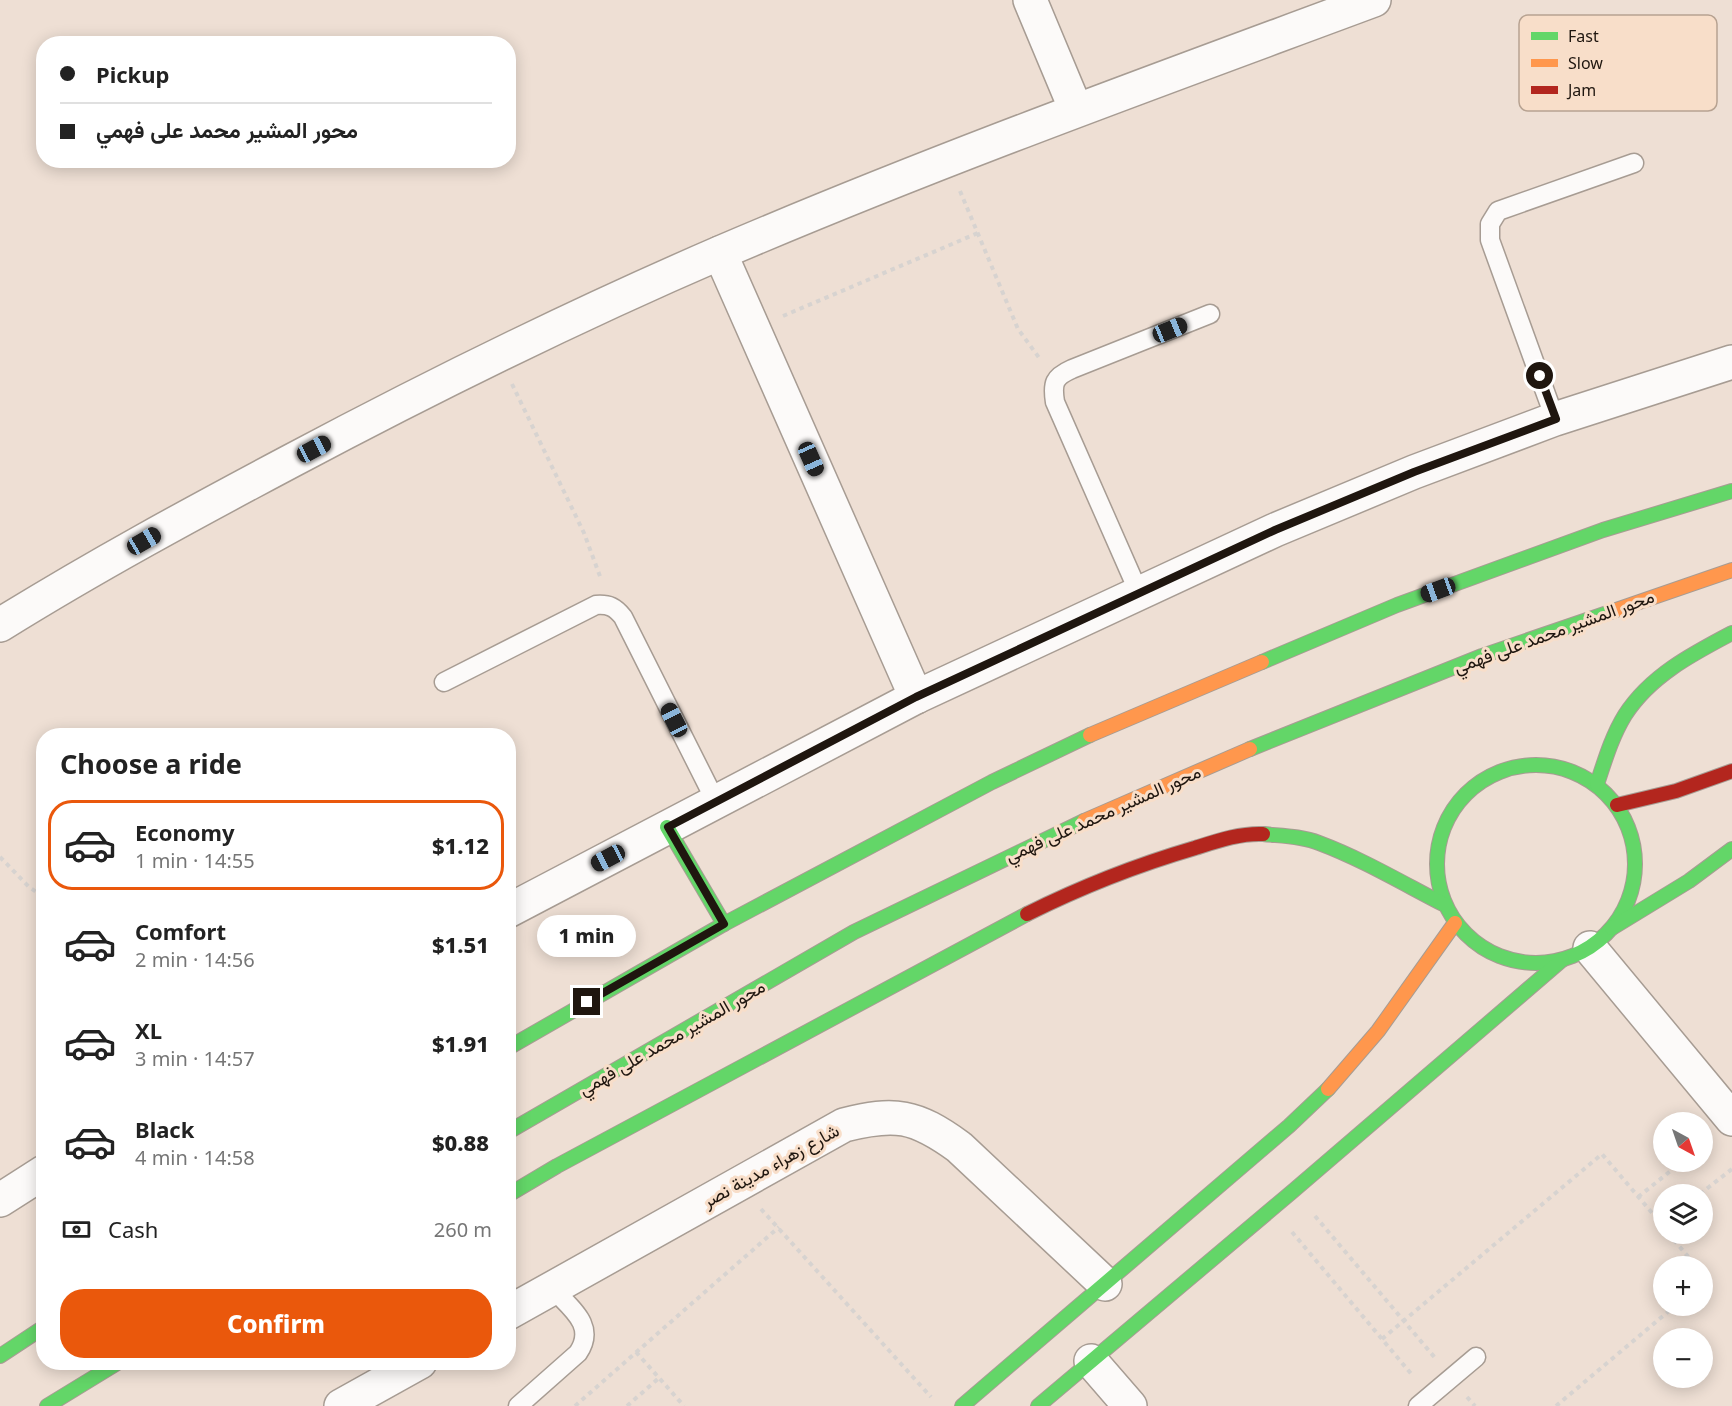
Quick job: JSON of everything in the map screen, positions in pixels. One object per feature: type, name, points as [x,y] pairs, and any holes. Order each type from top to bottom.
[{"type":"main road","points":[[516,1043],[724,924],[992,782],[1080,739],[1397,605],[1603,530],[1732,490]]},
{"type":"main road","name":"محور المشير محمد على فهمي","points":[[516,1127],[854,932],[1101,813],[1238,754],[1472,660],[1732,570]]},
{"type":"main road","points":[[1597,784],[1616,732],[1627,711],[1642,693],[1678,662],[1732,633]]},
{"type":"main road","points":[[1038,1406],[1588,945],[1626,906],[1634,880],[1636,854],[1630,828],[1617,805],[1597,784],[1571,770],[1542,764],[1514,766],[1486,777],[1463,795],[1446,819],[1437,848],[1437,876],[1445,905],[1455,923],[1472,940],[1499,956],[1514,961],[1538,963],[1588,945],[1680,889],[1732,849]]},
{"type":"main road","points":[[1617,805],[1665,795],[1732,771]]},
{"type":"main road","points":[[668,827],[724,924]]},
{"type":"main road","points":[[516,1190],[994,930],[1050,902],[1167,856],[1227,838],[1258,834],[1288,836],[1317,842],[1346,854],[1445,905]]},
{"type":"main road","points":[[962,1406],[1290,1126],[1328,1089],[1365,1048],[1398,1005],[1455,923]]},
{"type":"main road","points":[[0,1356],[36,1332]]},
{"type":"main road","points":[[47,1406],[106,1370]]},
{"type":"street","points":[[1030,0],[1076,111]]},
{"type":"street","points":[[0,625],[210,504],[371,419],[544,333],[720,253],[947,159],[1374,0]]},
{"type":"street","points":[[720,253],[916,697]]},
{"type":"street","points":[[516,906],[916,697],[1286,525],[1414,472],[1556,419],[1732,362]]},
{"type":"street","points":[[1588,945],[1732,1119]]},
{"type":"street","name":"شارع زهراء مدينة نصر","points":[[516,1308],[844,1125],[873,1118],[904,1118],[933,1128],[959,1147],[1105,1284]]},
{"type":"street","points":[[0,1200],[36,1177]]},
{"type":"street","points":[[1091,1361],[1130,1406]]},
{"type":"street","points":[[341,1406],[406,1370]]},
{"type":"lane","points":[[1556,419],[1490,240],[1490,224],[1498,211],[1634,163]]},
{"type":"lane","points":[[1139,593],[1055,402],[1053,388],[1059,375],[1210,314]]},
{"type":"lane","points":[[444,682],[596,605],[607,604],[623,617],[716,802]]},
{"type":"lane","points":[[518,1406],[578,1353],[585,1343],[586,1331],[581,1320],[552,1288]]},
{"type":"lane","points":[[1424,1401],[1476,1357]]},
{"type":"path","points":[[947,159],[1018,329],[1043,362],[1059,375]]},
{"type":"path","points":[[754,329],[978,233]]},
{"type":"path","points":[[498,356],[584,533],[607,604]]},
{"type":"path","points":[[0,857],[36,891]]},
{"type":"path","points":[[1382,1339],[1602,1154],[1653,1214]]},
{"type":"path","points":[[1713,1184],[1732,1169]]},
{"type":"path","points":[[1638,1197],[1669,1172]]},
{"type":"path","points":[[738,1185],[932,1397]]},
{"type":"path","points":[[1293,1191],[1475,1406]]},
{"type":"path","points":[[1272,1208],[1382,1339],[1424,1401]]},
{"type":"path","points":[[575,1406],[778,1227]]},
{"type":"path","points":[[1677,1244],[1688,1256]]},
{"type":"path","points":[[1556,1406],[1663,1316]]},
{"type":"path","points":[[636,1352],[684,1406]]},
{"type":"path","points":[[627,1406],[659,1378]]},
{"type":"traffic: fast","points":[[1262,662],[1397,605],[1603,530],[1732,491]]},
{"type":"traffic: fast","points":[[1250,749],[1482,656],[1616,610]]},
{"type":"traffic: fast","points":[[1597,784],[1616,731],[1635,701],[1659,677],[1673,667],[1732,633]]},
{"type":"traffic: fast","points":[[516,1043],[724,924],[992,782],[1090,735]]},
{"type":"traffic: fast","points":[[1526,765],[1546,765],[1583,776],[1613,801],[1628,826],[1635,854],[1635,864],[1631,893],[1624,911],[1599,941],[1583,952],[1565,959],[1546,963],[1526,963],[1489,952],[1459,927],[1448,911],[1441,893],[1437,874],[1437,854],[1448,817],[1473,787],[1489,776],[1507,769],[1526,765]]},
{"type":"traffic: fast","points":[[516,1127],[854,932],[1084,821]]},
{"type":"traffic: fast","points":[[667,827],[724,924]]},
{"type":"traffic: fast","points":[[1263,834],[1298,838],[1335,849],[1445,905]]},
{"type":"traffic: fast","points":[[1612,928],[1689,881],[1732,849]]},
{"type":"traffic: fast","points":[[516,1190],[557,1166],[1027,914]]},
{"type":"traffic: fast","points":[[1038,1406],[1562,960]]},
{"type":"traffic: fast","points":[[962,1406],[1289,1126],[1328,1089]]},
{"type":"traffic: fast","points":[[0,1356],[36,1332]]},
{"type":"traffic: fast","points":[[47,1406],[106,1370]]},
{"type":"traffic: slow","points":[[1616,610],[1732,570]]},
{"type":"traffic: slow","points":[[1090,735],[1262,662]]},
{"type":"traffic: slow","points":[[1084,821],[1250,749]]},
{"type":"traffic: slow","points":[[1328,1089],[1378,1031],[1455,923]]},
{"type":"traffic: jam","points":[[1617,805],[1676,791],[1732,771]]},
{"type":"traffic: jam","points":[[1027,914],[1131,869],[1229,838],[1263,834]]},
{"type":"route","points":[[587,1002],[724,924],[668,827],[916,697],[1275,530],[1414,472],[1556,419],[1540,376]]}]
